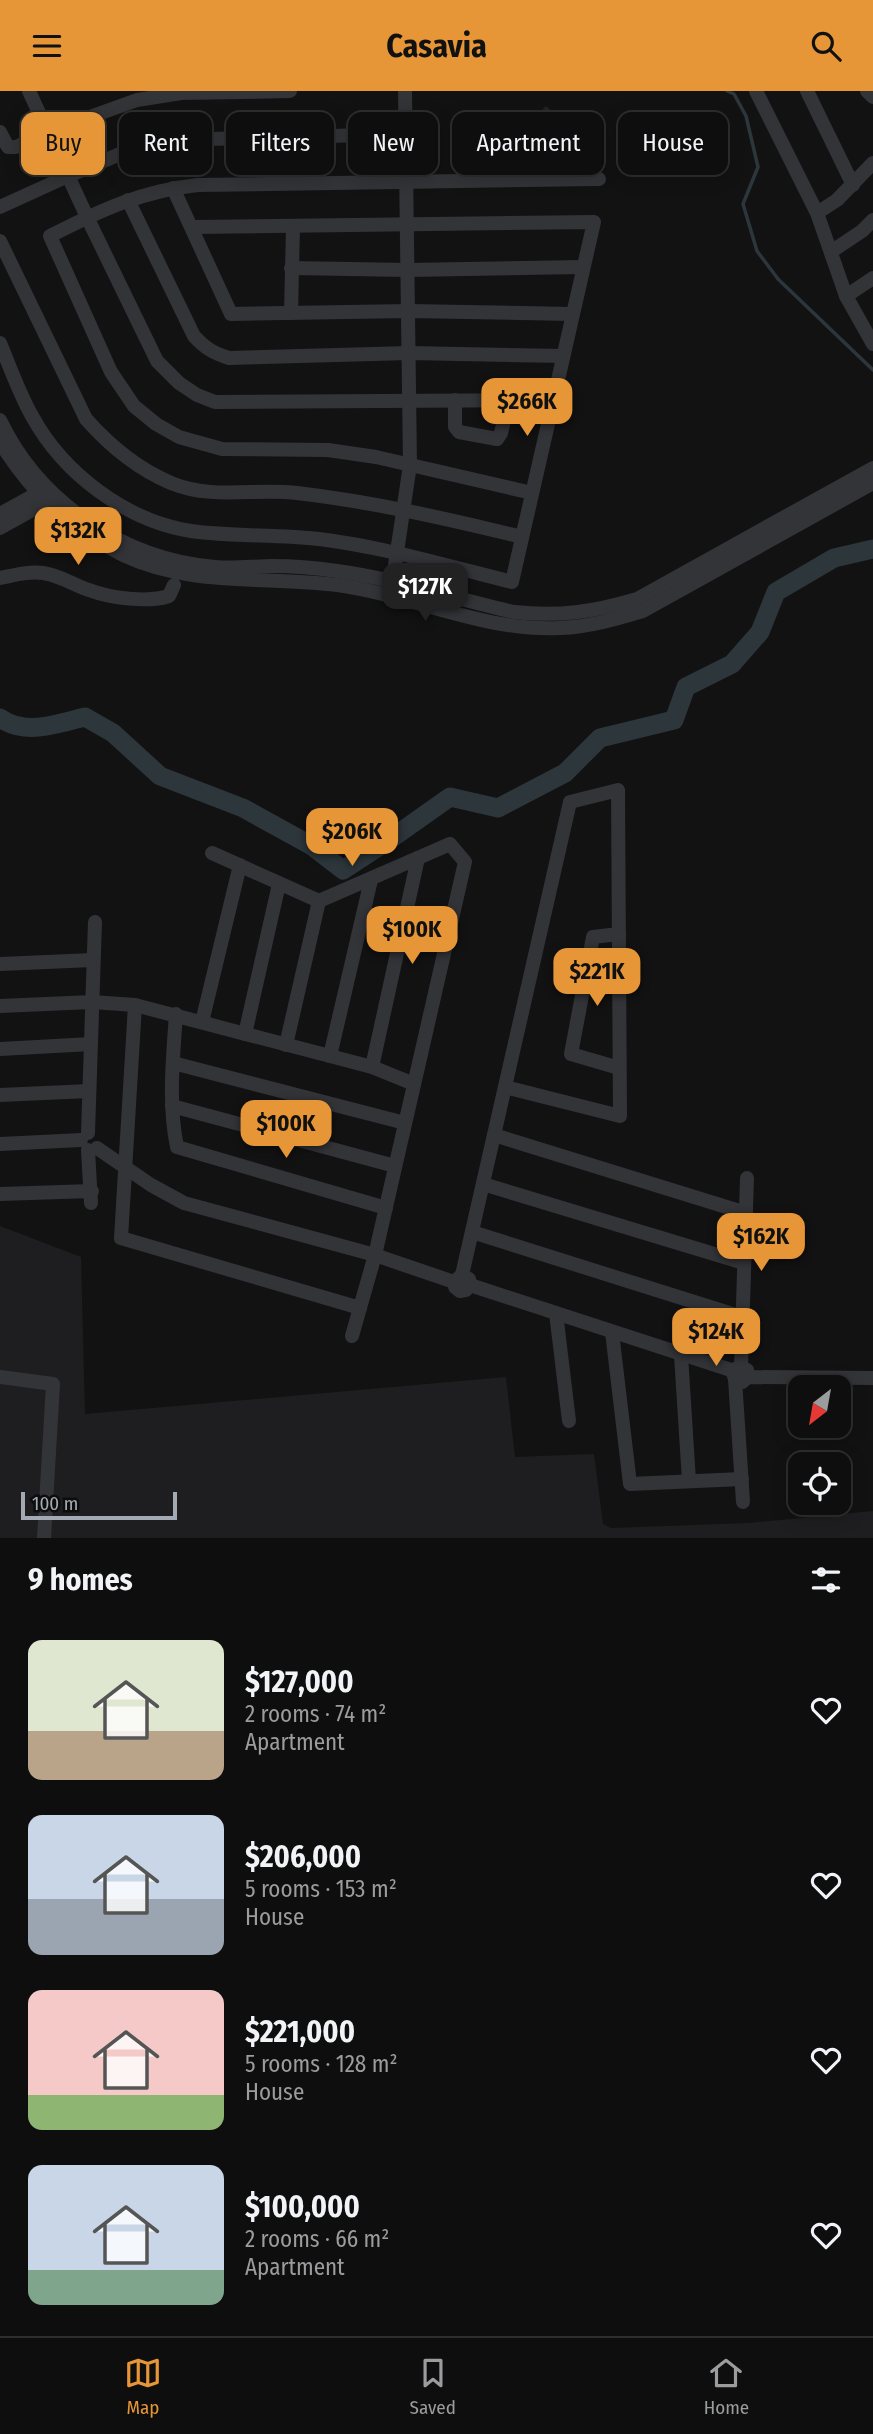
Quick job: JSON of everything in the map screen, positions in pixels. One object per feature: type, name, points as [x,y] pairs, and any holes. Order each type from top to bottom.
[{"type":"street","points":[[104,112],[137,100],[181,93],[290,91]]},
{"type":"street","points":[[405,91],[405,112]]},
{"type":"street","points":[[756,91],[817,213],[846,296],[871,335]]},
{"type":"street","points":[[807,91],[853,185]]},
{"type":"street","points":[[867,91],[873,97]]},
{"type":"street","points":[[30,92],[39,112]]},
{"type":"street","points":[[0,132],[8,147],[21,144]]},
{"type":"street","points":[[0,207],[127,152],[172,140],[348,135]]},
{"type":"street","points":[[817,213],[837,200],[873,163]]},
{"type":"street","points":[[391,589],[410,465],[406,175]]},
{"type":"street","points":[[68,176],[157,361],[179,383],[198,395],[215,402],[553,400]]},
{"type":"street","points":[[532,493],[410,465],[328,450],[222,449],[178,437],[134,406],[111,372],[50,236],[128,200],[173,188],[212,184],[599,179]]},
{"type":"street","points":[[173,188],[231,314],[409,311],[572,313]]},
{"type":"street","points":[[128,200],[194,336],[214,354],[229,358],[409,353],[563,356]]},
{"type":"street","points":[[832,251],[862,231],[873,220]]},
{"type":"street","points":[[0,343],[31,416],[46,438],[66,463],[99,492],[130,510],[191,531],[320,539],[398,554],[512,582],[594,222],[192,227]]},
{"type":"street","points":[[292,313],[293,227]]},
{"type":"street","points":[[0,242],[86,419],[104,439],[136,463],[172,483],[214,493],[295,492],[405,509],[522,537]]},
{"type":"street","points":[[291,268],[583,267]]},
{"type":"street","points":[[846,296],[873,278]]},
{"type":"street","points":[[455,400],[454,427],[459,432],[497,439],[509,400]]},
{"type":"street","points":[[0,420],[46,495]]},
{"type":"street","points":[[0,442],[16,468],[46,495],[77,529],[124,555],[156,567],[214,577],[391,589],[514,612],[564,615],[602,609],[637,599],[873,468]]},
{"type":"street","points":[[391,589],[466,616],[513,626],[562,628],[603,622],[643,611],[873,484]]},
{"type":"street","points":[[4,519],[46,495]]},
{"type":"street","points":[[0,578],[26,572],[46,573],[91,591],[145,600],[158,600],[169,596],[174,585]]},
{"type":"street","points":[[462,1280],[472,1232],[494,1135],[570,802],[618,789],[620,1116],[505,1087]]},
{"type":"street","points":[[212,853],[319,901],[450,844],[465,862],[375,1255],[352,1336]]},
{"type":"street","points":[[372,1067],[418,858]]},
{"type":"street","points":[[202,1022],[240,865]]},
{"type":"street","points":[[330,1056],[371,880]]},
{"type":"street","points":[[245,1034],[279,884]]},
{"type":"street","points":[[286,1045],[319,901]]},
{"type":"street","points":[[0,1195],[92,1197],[88,1143],[95,922]]},
{"type":"street","points":[[619,934],[593,937],[571,1054],[620,1068]]},
{"type":"street","points":[[0,964],[93,960]]},
{"type":"street","points":[[0,1006],[92,1002],[135,1005],[372,1067],[414,1084]]},
{"type":"street","points":[[135,1005],[121,1238],[360,1308]]},
{"type":"street","points":[[176,1014],[172,1123],[177,1147],[386,1208]]},
{"type":"street","points":[[0,1049],[91,1044]]},
{"type":"street","points":[[173,1063],[405,1123]]},
{"type":"street","points":[[0,1095],[89,1091]]},
{"type":"street","points":[[172,1106],[395,1166]]},
{"type":"street","points":[[494,1135],[746,1213]]},
{"type":"street","points":[[0,1144],[88,1143],[150,1185],[184,1203],[462,1280],[739,1374],[873,1378]]},
{"type":"street","points":[[743,1501],[739,1374],[747,1178]]},
{"type":"street","points":[[483,1184],[744,1263]]},
{"type":"street","points":[[472,1232],[742,1317]]},
{"type":"street","points":[[556,1313],[569,1421]]},
{"type":"street","points":[[612,1332],[630,1484],[741,1479]]},
{"type":"street","points":[[681,1355],[689,1481]]},
{"type":"street","points":[[0,1377],[53,1384],[44,1538]]},
{"type":"shaded area","points":[[546,106],[552,112],[540,112]]},
{"type":"shaded area","points":[[0,1226],[81,1257],[85,1414],[506,1377],[515,1457],[594,1454],[603,1524],[611,1528],[748,1523],[873,1511],[873,1538],[0,1538]]},
{"type":"waterway","points":[[727,91],[734,94],[746,116],[758,167],[743,204],[757,251],[778,279],[873,370]]},
{"type":"waterway","points":[[0,718],[20,726],[41,727],[85,717],[113,733],[160,776],[243,808],[312,846],[343,870],[450,797],[498,808],[565,773],[600,738],[674,720],[686,687],[732,664],[760,632],[776,592],[834,558],[873,549]]}]
